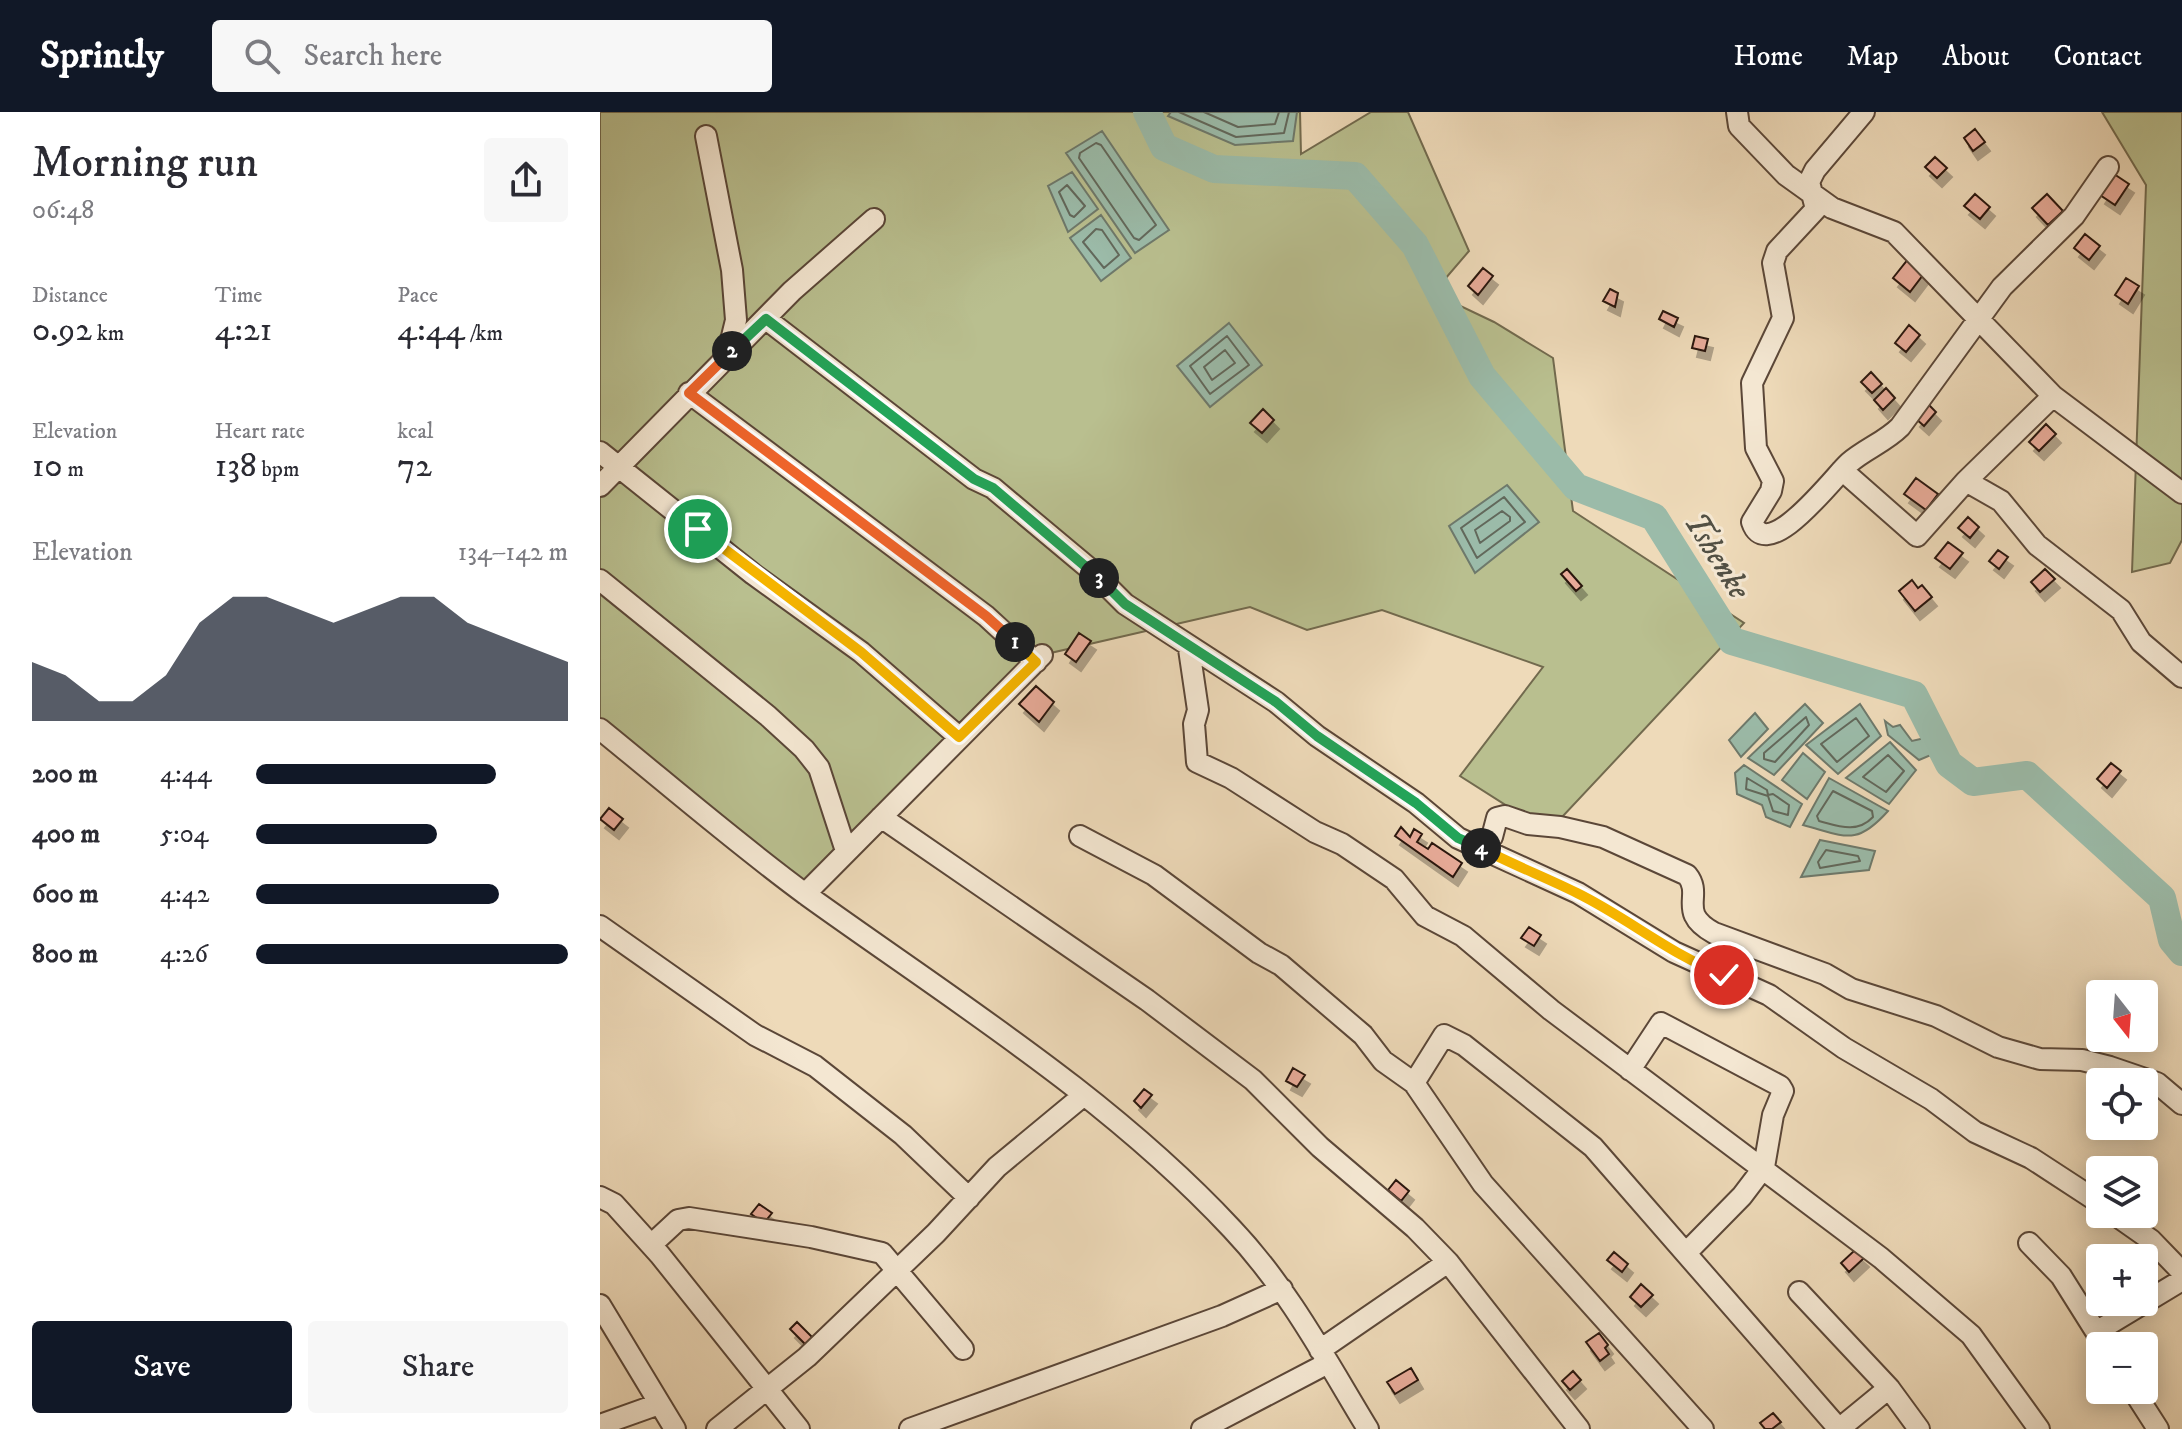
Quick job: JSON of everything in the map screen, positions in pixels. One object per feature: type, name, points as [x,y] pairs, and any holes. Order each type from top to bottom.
[{"type":"street","points":[[1737,112],[1739,126],[1762,152],[1832,208],[1894,232],[2053,396],[2182,493]]},
{"type":"street","points":[[1864,112],[1815,170],[1809,182],[1816,209],[1777,251],[1773,263],[1783,318],[1752,383],[1756,448],[1773,481],[1771,491],[1752,522],[1766,535],[1774,534],[1809,508],[1842,470],[1900,427],[2014,273],[2082,206],[2108,167]]},
{"type":"street","points":[[706,136],[734,287],[736,320],[727,357]]},
{"type":"street","points":[[600,486],[792,291],[874,219]]},
{"type":"street","points":[[766,319],[974,479],[993,488],[1091,570],[1125,604],[1189,649],[1276,702],[1317,736],[1416,803],[1458,838],[1578,893],[1674,952],[1769,995],[1844,1048],[1916,1088],[1975,1132],[2031,1158],[2086,1194]]},
{"type":"street","points":[[689,393],[1039,658],[805,894]]},
{"type":"street","points":[[1842,470],[1917,536],[1966,481],[2053,396]]},
{"type":"street","points":[[600,452],[794,605],[861,652],[959,737]]},
{"type":"street","points":[[1966,481],[2001,501],[2037,545],[2121,610],[2141,642],[2182,677]]},
{"type":"street","points":[[600,580],[768,716],[804,749],[819,768],[846,851]]},
{"type":"street","points":[[1189,649],[1198,710],[1194,724],[1197,762],[1231,778],[1394,879],[1425,916],[1463,936],[1630,1070],[1764,1167],[1947,1312],[1971,1335],[2039,1429]]},
{"type":"street","points":[[601,731],[805,894],[1000,1030],[1173,1169],[1234,1230],[1282,1289],[1368,1429]]},
{"type":"street","points":[[1480,847],[1492,837],[1497,818],[1505,816],[1528,824],[1572,829],[1624,845],[1687,875],[1691,880],[1692,914],[1700,925],[1714,933],[1825,974],[1851,989],[1936,1016],[2010,1051],[2040,1059],[2096,1063],[2157,1083],[2182,1104]]},
{"type":"street","points":[[881,817],[1147,1000],[1253,1080],[1320,1147],[1415,1228],[1448,1262],[1579,1429]]},
{"type":"street","points":[[1080,836],[1154,875],[1281,965],[1353,1026],[1383,1061],[1414,1083],[1483,1184],[1703,1429]]},
{"type":"street","points":[[600,926],[755,1035],[815,1066],[903,1135],[969,1198]]},
{"type":"street","points":[[1630,1070],[1661,1023],[1780,1086],[1783,1097],[1773,1115],[1764,1167],[1742,1196],[1686,1253]]},
{"type":"street","points":[[1414,1083],[1444,1035],[1464,1045],[1593,1147],[1839,1429],[1889,1388]]},
{"type":"street","points":[[717,1429],[769,1391],[969,1198],[997,1167],[1084,1095]]},
{"type":"street","points":[[600,1197],[614,1204],[651,1245],[799,1429]]},
{"type":"street","points":[[651,1245],[678,1220],[689,1218],[882,1253],[963,1349]]},
{"type":"street","points":[[2134,1228],[2151,1240],[2182,1272]]},
{"type":"street","points":[[2029,1243],[2061,1276],[2096,1332]]},
{"type":"street","points":[[1202,1429],[1324,1356],[1448,1262]]},
{"type":"street","points":[[2110,1332],[2182,1280]]},
{"type":"street","points":[[910,1429],[1222,1316],[1282,1289]]},
{"type":"street","points":[[1799,1292],[1889,1388],[1919,1429]]},
{"type":"street","points":[[600,1305],[675,1429]]},
{"type":"street","points":[[600,1425],[659,1404]]},
{"type":"street","points":[[2142,1404],[2158,1429]]},
{"type":"shaded area","points":[[600,112],[1300,112],[1301,154],[1371,112],[1408,112],[1469,251],[1433,293],[1494,322],[1553,358],[1573,511],[1744,623],[1548,832],[1460,776],[1543,667],[1382,610],[1307,630],[1250,607],[1042,655],[805,894],[600,729]]},
{"type":"shaded area","points":[[2102,112],[2182,112],[2182,540],[2170,563],[2132,572],[2146,185]]},
{"type":"water","points":[[1171,112],[1297,112],[1293,141],[1235,145],[1168,116]]},
{"type":"water","points":[[1102,131],[1169,230],[1135,253],[1066,153]]},
{"type":"water","points":[[1072,172],[1098,209],[1068,232],[1048,186]]},
{"type":"water","points":[[1101,215],[1131,258],[1101,281],[1070,238]]},
{"type":"water","points":[[1229,323],[1262,365],[1210,407],[1177,366]]},
{"type":"water","points":[[1507,485],[1539,522],[1475,573],[1449,526]]},
{"type":"water","points":[[1805,704],[1823,723],[1774,775],[1748,758]]},
{"type":"water","points":[[1860,704],[1881,736],[1838,774],[1806,745]]},
{"type":"water","points":[[1755,713],[1768,729],[1741,757],[1729,740]]},
{"type":"water","points":[[1885,721],[1893,727],[1900,725],[1912,741],[1925,738],[1931,755],[1919,760],[1888,735]]},
{"type":"water","points":[[1890,742],[1916,770],[1889,804],[1846,778]]},
{"type":"water","points":[[1803,753],[1825,772],[1807,799],[1782,780]]},
{"type":"water","points":[[1744,765],[1802,804],[1790,827],[1766,817],[1762,805],[1737,794],[1735,773]]},
{"type":"water","points":[[1829,778],[1888,811],[1867,830],[1849,836],[1803,825]]},
{"type":"water","points":[[1820,840],[1875,851],[1869,870],[1801,877]]},
{"type":"building","points":[[1975,129],[1985,142],[1973,151],[1964,138]]},
{"type":"building","points":[[1935,157],[1947,168],[1937,178],[1925,167]]},
{"type":"building","points":[[2114,174],[2129,184],[2115,205],[2100,195]]},
{"type":"building","points":[[1975,194],[1990,207],[1980,219],[1964,206]]},
{"type":"building","points":[[2047,194],[2063,211],[2048,225],[2032,208]]},
{"type":"building","points":[[2085,234],[2100,246],[2089,260],[2074,248]]},
{"type":"building","points":[[1909,258],[1926,271],[1910,292],[1893,278]]},
{"type":"building","points":[[1483,268],[1493,276],[1478,295],[1468,286]]},
{"type":"building","points":[[2126,278],[2139,286],[2128,304],[2115,295]]},
{"type":"building","points":[[1610,289],[1618,293],[1615,307],[1603,301]]},
{"type":"building","points":[[1663,311],[1678,318],[1674,327],[1659,319]]},
{"type":"building","points":[[1909,325],[1920,335],[1906,352],[1895,343]]},
{"type":"building","points":[[1695,336],[1708,339],[1705,351],[1692,348]]},
{"type":"building","points":[[1871,372],[1882,384],[1872,393],[1861,382]]},
{"type":"building","points":[[1886,388],[1895,398],[1883,410],[1874,400]]},
{"type":"building","points":[[1928,404],[1936,412],[1924,426],[1915,418]]},
{"type":"building","points":[[1263,409],[1274,420],[1262,433],[1250,423]]},
{"type":"building","points":[[2046,424],[2056,434],[2039,451],[2029,442]]},
{"type":"building","points":[[1916,478],[1938,494],[1926,510],[1904,494]]},
{"type":"building","points":[[1968,517],[1979,527],[1970,538],[1958,528]]},
{"type":"building","points":[[1948,542],[1963,553],[1950,569],[1935,558]]},
{"type":"building","points":[[1998,550],[2008,557],[1999,569],[1989,561]]},
{"type":"building","points":[[1567,569],[1582,586],[1576,591],[1561,574]]},
{"type":"building","points":[[2045,569],[2055,579],[2040,592],[2031,582]]},
{"type":"building","points":[[1912,580],[1918,588],[1922,585],[1932,597],[1915,611],[1899,591]]},
{"type":"building","points":[[1079,633],[1091,641],[1076,662],[1065,654]]},
{"type":"building","points":[[1036,686],[1054,702],[1039,722],[1019,704]]},
{"type":"building","points":[[2111,763],[2121,771],[2107,788],[2097,779]]},
{"type":"building","points":[[609,808],[623,819],[614,830],[600,819]]},
{"type":"building","points":[[1401,827],[1410,837],[1414,829],[1422,834],[1417,842],[1428,849],[1432,843],[1462,863],[1453,877],[1395,836]]},
{"type":"building","points":[[1529,927],[1541,935],[1534,946],[1521,938]]},
{"type":"building","points":[[1293,1068],[1305,1075],[1297,1087],[1286,1081]]},
{"type":"building","points":[[1144,1089],[1152,1095],[1141,1108],[1134,1101]]},
{"type":"building","points":[[1396,1180],[1409,1191],[1401,1201],[1388,1190]]},
{"type":"building","points":[[759,1204],[772,1213],[764,1223],[751,1214]]},
{"type":"building","points":[[1855,1250],[1864,1258],[1849,1272],[1841,1263]]},
{"type":"building","points":[[1614,1252],[1628,1264],[1622,1272],[1607,1260]]},
{"type":"building","points":[[1641,1284],[1653,1295],[1641,1307],[1630,1297]]},
{"type":"building","points":[[797,1322],[813,1338],[806,1345],[790,1329]]},
{"type":"building","points":[[1599,1333],[1608,1345],[1605,1348],[1609,1354],[1600,1361],[1586,1342]]},
{"type":"building","points":[[1411,1368],[1418,1380],[1395,1394],[1387,1382]]},
{"type":"building","points":[[1573,1371],[1581,1380],[1570,1390],[1562,1381]]},
{"type":"building","points":[[1773,1413],[1781,1422],[1772,1429],[1765,1429],[1760,1423]]},
{"type":"waterway","name":"Tshenke","points":[[1147,112],[1164,147],[1214,169],[1355,176],[1415,245],[1482,376],[1576,487],[1654,517],[1732,641],[1914,695],[1949,764],[1973,782],[2027,775],[2162,898],[2172,940],[2182,952]]},
{"type":"route","points":[[698,529],[803,612],[861,652],[959,737],[1036,662],[986,616],[689,393],[766,319],[930,442],[974,479],[993,488],[1091,570],[1125,604],[1189,649],[1276,702],[1317,736],[1343,750],[1416,803],[1458,838],[1578,893],[1674,952],[1724,975]]}]
